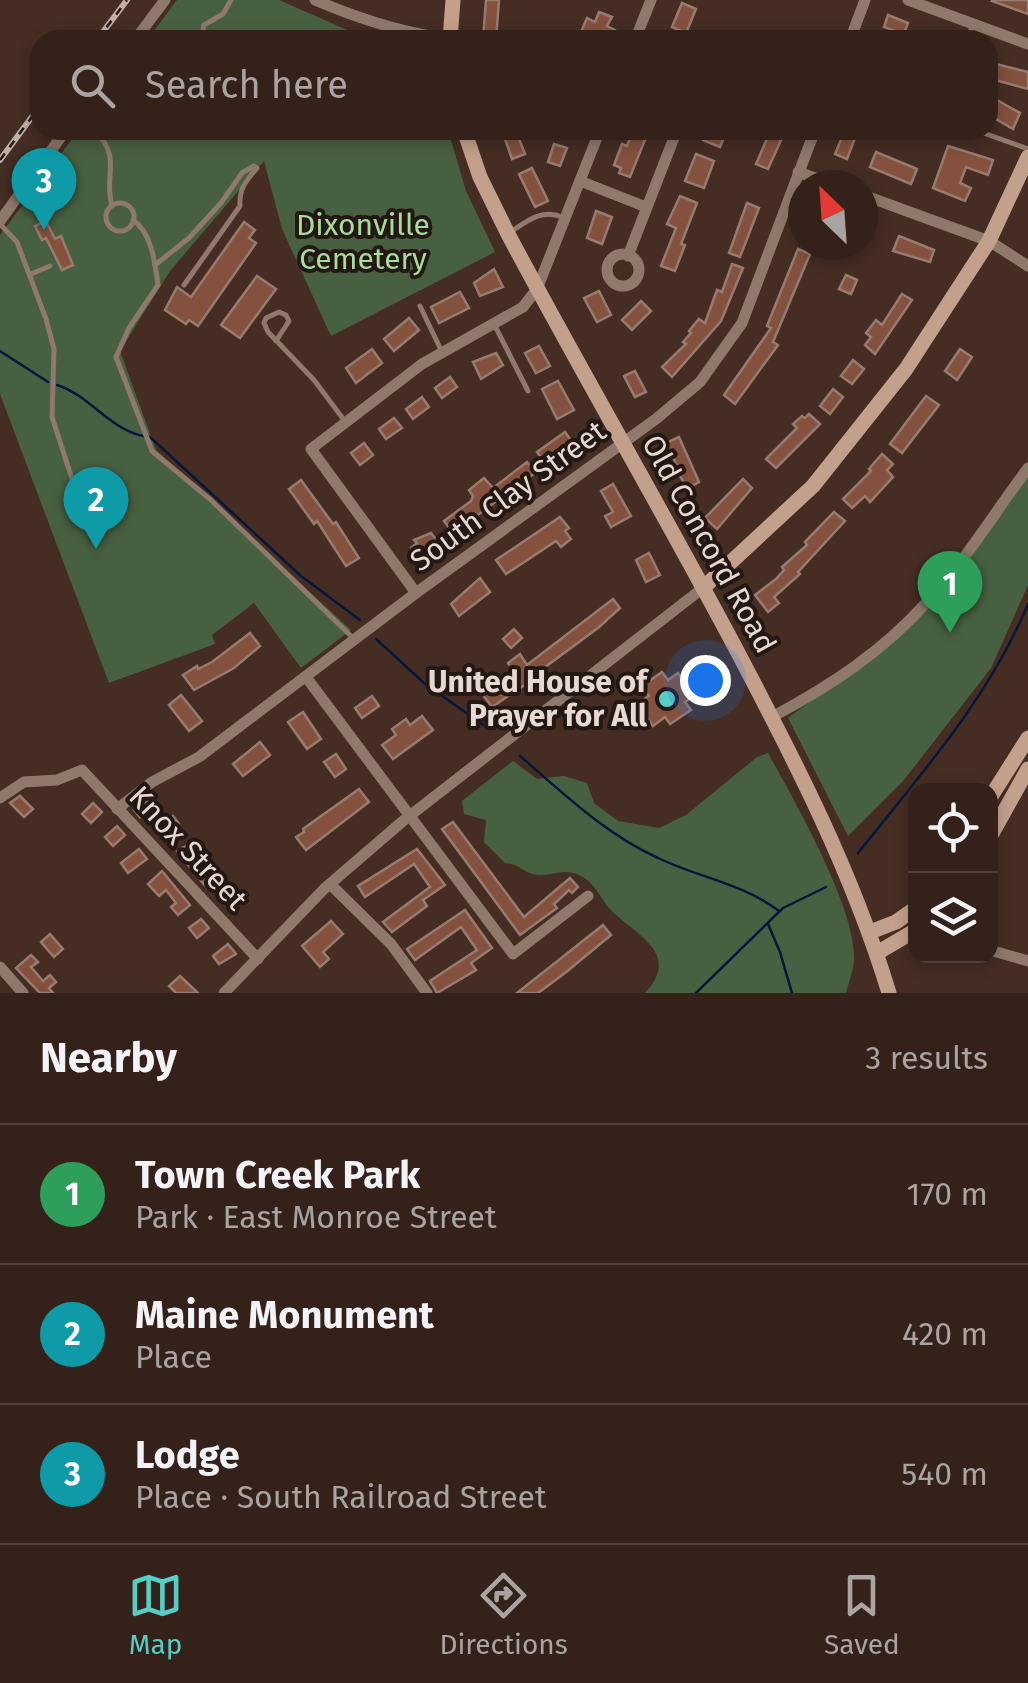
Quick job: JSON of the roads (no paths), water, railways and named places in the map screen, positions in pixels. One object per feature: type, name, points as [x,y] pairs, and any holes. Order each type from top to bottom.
[{"type":"main road","points":[[451,30],[453,0]]},
{"type":"main road","name":"Old Concord Road","points":[[467,140],[480,177],[537,289],[704,588],[805,780],[870,932],[889,993]]},
{"type":"main road","points":[[704,588],[813,486],[906,368],[989,241],[1028,157]]},
{"type":"main road","points":[[998,785],[1028,738]]},
{"type":"main road","points":[[998,823],[1028,768]]},
{"type":"main road","points":[[870,932],[908,914]]},
{"type":"main road","points":[[877,953],[908,935]]},
{"type":"street","points":[[142,30],[165,0]]},
{"type":"street","points":[[315,0],[397,30]]},
{"type":"street","points":[[641,30],[651,0]]},
{"type":"street","points":[[854,30],[865,0]]},
{"type":"street","points":[[908,0],[990,30]]},
{"type":"street","points":[[998,33],[1028,44]]},
{"type":"street","points":[[0,223],[59,140]]},
{"type":"street","points":[[416,593],[312,449],[422,364],[523,307],[537,289],[596,140]]},
{"type":"street","points":[[628,256],[672,140]]},
{"type":"street","name":"South Clay Street","points":[[799,170],[811,140]]},
{"type":"street","points":[[580,181],[646,207]]},
{"type":"street","name":"South Clay Street","points":[[117,809],[152,782],[199,757],[700,382],[742,323],[788,199]]},
{"type":"street","points":[[878,200],[989,241],[1028,266]]},
{"type":"street","points":[[772,717],[858,666],[929,601],[1028,468]]},
{"type":"street","points":[[224,993],[330,884],[410,814],[704,588]]},
{"type":"street","points":[[306,677],[514,954],[588,896]]},
{"type":"street","name":"Knox Street","points":[[0,798],[24,782],[57,780],[82,770],[258,959]]},
{"type":"street","points":[[330,884],[391,944],[427,993]]},
{"type":"street","points":[[998,952],[1028,961]]},
{"type":"street","points":[[0,967],[23,993]]},
{"type":"lane","points":[[203,30],[204,25],[223,14],[231,0]]},
{"type":"lane","points":[[971,30],[973,24]]},
{"type":"lane","points":[[998,138],[1028,149]]},
{"type":"lane","points":[[104,140],[112,157],[112,206]]},
{"type":"lane","points":[[156,265],[204,223],[242,173],[254,166],[258,168],[244,182],[240,206],[184,285]]},
{"type":"lane","points":[[112,206],[128,206],[133,212],[133,220],[124,230],[110,227],[106,214],[112,206]]},
{"type":"lane","points":[[508,234],[539,215],[551,212],[565,218]]},
{"type":"lane","points":[[133,220],[148,239],[158,285],[129,328],[116,357],[152,451],[211,500],[354,640]]},
{"type":"lane","points":[[0,223],[17,242],[54,349],[51,394],[58,441],[75,488],[90,509],[86,523],[78,521],[72,512],[75,488]]},
{"type":"lane","points":[[30,274],[50,266]]},
{"type":"lane","points":[[420,306],[442,352]]},
{"type":"lane","points":[[276,341],[289,321],[286,314],[279,312],[269,315],[264,323],[276,341],[314,380],[346,423]]},
{"type":"lane","points":[[493,324],[528,391]]},
{"type":"waterway","points":[[0,351],[48,382]]},
{"type":"waterway","points":[[57,385],[81,397],[124,429],[150,437],[301,576],[360,620]]},
{"type":"waterway","points":[[858,853],[974,703],[1028,604]]},
{"type":"waterway","points":[[376,639],[424,683],[489,729]]},
{"type":"waterway","points":[[520,756],[620,837],[673,865],[736,887],[779,911]]},
{"type":"waterway","points":[[696,993],[783,908],[826,887]]},
{"type":"waterway","points":[[768,924],[792,993]]},
{"type":"railway","points":[[104,30],[127,0]]},
{"type":"railway","points":[[0,160],[30,120]]},
{"type":"place","name":"Lodge","points":[[44,230]]},
{"type":"place","name":"Maine Monument","points":[[96,549]]},
{"type":"place","name":"Town Creek Park","points":[[950,633]]},
{"type":"place","name":"United House of Prayer for All","points":[[667,699]]},
{"type":"park label","name":"Dixonville Cemetery","points":[[363,242]]}]
